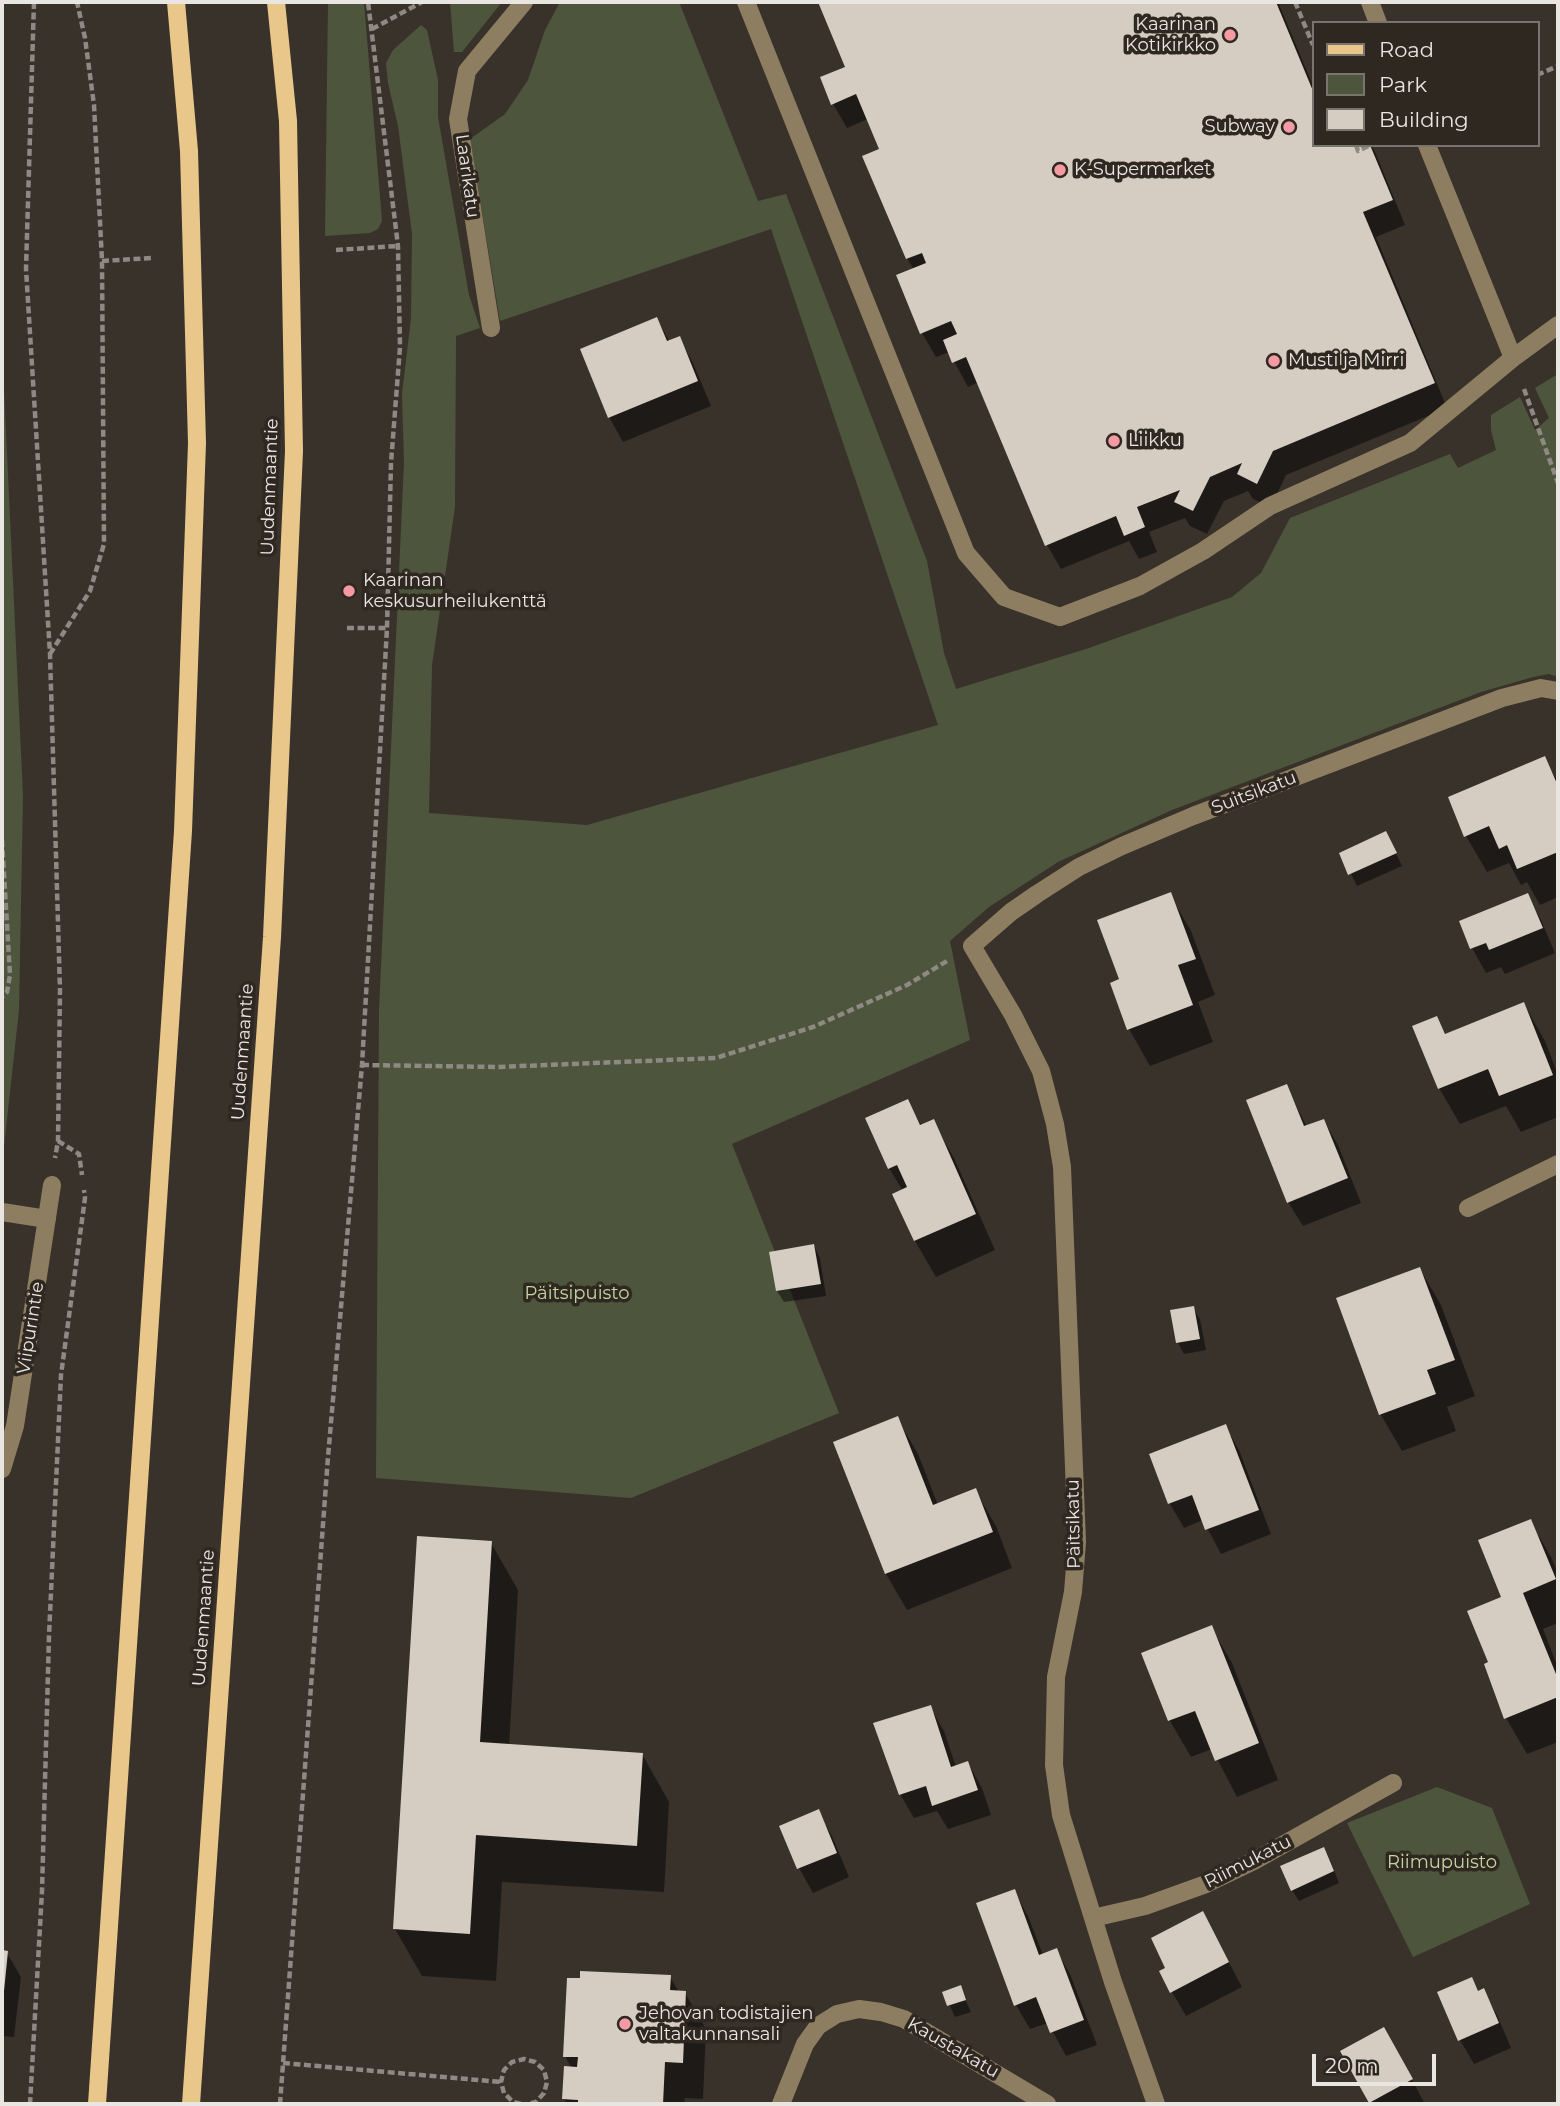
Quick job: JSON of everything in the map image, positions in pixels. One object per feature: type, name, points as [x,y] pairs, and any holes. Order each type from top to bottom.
[{"type":"main road","points":[[97,2104],[185,789],[197,443],[189,151],[176,2]]},
{"type":"main road","name":"Uudenmaantie","points":[[191,2104],[272,937],[293,451],[288,121],[276,2]]},
{"type":"street","name":"Laarikatu","points":[[491,328],[458,119],[467,71],[524,2]]},
{"type":"street","points":[[746,2],[966,553],[1004,597],[1060,617],[1140,586],[1203,551],[1270,506],[1410,443],[1513,358],[1558,325]]},
{"type":"street","points":[[1370,2],[1377,21]]},
{"type":"street","points":[[1428,147],[1513,358]]},
{"type":"street","name":"Suitsikatu","points":[[972,946],[1011,912],[1037,894],[1079,867],[1134,841],[1502,698],[1541,688],[1558,691]]},
{"type":"street","name":"Päitsikatu","points":[[972,946],[1013,1015],[1041,1071],[1055,1124],[1062,1167],[1077,1542],[1073,1592],[1056,1677],[1054,1765],[1061,1815],[1156,2104]]},
{"type":"street","points":[[1468,1208],[1558,1164]]},
{"type":"street","name":"Viipurintie","points":[[2,1469],[15,1426],[52,1185]]},
{"type":"street","points":[[2,1212],[47,1219]]},
{"type":"street","name":"Riimukatu","points":[[1093,1918],[1145,1906],[1206,1884],[1254,1861],[1393,1783]]},
{"type":"street","name":"Kaustakatu","points":[[781,2104],[805,2044],[818,2026],[837,2014],[859,2009],[904,2019],[1047,2104]]},
{"type":"path","points":[[30,2104],[42,1892],[48,1636],[61,1375],[85,1198],[79,1154],[58,1141],[60,990],[50,654],[26,269],[34,2]]},
{"type":"path","points":[[50,654],[90,591],[104,544],[102,261],[94,105],[85,37],[77,2]]},
{"type":"path","points":[[281,2104],[328,1457],[362,1065],[387,628],[391,463],[400,347],[398,246],[368,2]]},
{"type":"path","points":[[372,29],[422,2]]},
{"type":"path","points":[[1295,2],[1312,43]]},
{"type":"path","points":[[1539,74],[1558,66]]},
{"type":"path","points":[[336,250],[398,246]]},
{"type":"path","points":[[102,261],[152,258]]},
{"type":"path","points":[[1513,358],[1558,483]]},
{"type":"path","points":[[347,628],[387,628]]},
{"type":"path","points":[[2,840],[10,975],[7,992],[2,997]]},
{"type":"path","points":[[362,1065],[498,1068],[716,1058],[813,1027],[907,985],[972,946]]},
{"type":"path","points":[[521,2104],[513,2102],[504,2093],[501,2082],[504,2070],[512,2062],[524,2059],[535,2062],[544,2070],[547,2082],[544,2093],[536,2103],[527,2104]]},
{"type":"path","points":[[283,2063],[501,2082]]},
{"type":"green space","points":[[328,2],[364,2],[382,221],[378,229],[370,233],[325,236]]},
{"type":"green space","points":[[450,2],[502,2],[462,52],[454,52]]},
{"type":"green space","name":"Päitsipuisto","points":[[560,2],[679,2],[758,201],[786,194],[927,561],[944,653],[956,689],[1086,649],[1232,597],[1261,573],[1290,518],[1450,454],[1458,468],[1496,450],[1491,430],[1491,415],[1520,397],[1535,430],[1549,418],[1535,388],[1558,374],[1558,677],[1549,674],[1533,677],[1481,692],[1172,810],[1058,862],[989,907],[950,941],[970,1040],[732,1144],[839,1413],[631,1498],[376,1478],[379,1010],[404,463],[402,394],[411,318],[412,234],[398,126],[386,63],[393,50],[421,25],[427,30],[438,80],[438,117],[469,295],[480,328],[456,336],[455,507],[432,665],[429,813],[587,825],[938,725],[771,229],[500,321],[470,139],[505,114],[528,80],[545,30]]},
{"type":"green space","points":[[2,346],[23,796],[19,1010],[2,1165]]},
{"type":"green space","name":"Riimupuisto","points":[[1437,1787],[1492,1808],[1530,1904],[1413,1957],[1347,1823]]},
{"type":"building","points":[[818,2],[1276,2],[1312,89],[1312,147],[1371,147],[1393,200],[1363,212],[1435,383],[1273,451],[1257,484],[1237,474],[1242,463],[1210,477],[1193,511],[1174,502],[1180,490],[1137,507],[1145,527],[1124,536],[1116,516],[1045,546],[966,357],[952,363],[943,340],[957,334],[951,321],[920,334],[896,275],[926,263],[922,253],[906,259],[862,156],[879,149],[856,94],[831,105],[820,77],[845,67]]},
{"type":"building","points":[[657,317],[667,341],[680,336],[698,381],[608,418],[580,349]]},
{"type":"building","points":[[1545,756],[1558,786],[1558,852],[1517,869],[1507,845],[1499,849],[1489,826],[1464,837],[1448,797]]},
{"type":"building","points":[[1386,831],[1397,853],[1348,875],[1339,853]]},
{"type":"building","points":[[1171,892],[1196,959],[1178,965],[1193,1005],[1127,1030],[1110,983],[1119,979],[1097,920]]},
{"type":"building","points":[[1528,893],[1543,928],[1489,950],[1486,943],[1470,949],[1459,921]]},
{"type":"building","points":[[1524,1002],[1553,1075],[1499,1096],[1488,1069],[1438,1089],[1412,1026],[1437,1016],[1445,1034]]},
{"type":"building","points":[[1287,1084],[1304,1126],[1324,1119],[1348,1178],[1287,1203],[1246,1100]]},
{"type":"building","points":[[908,1099],[920,1125],[934,1119],[976,1214],[914,1241],[892,1194],[907,1187],[897,1165],[888,1169],[865,1118]]},
{"type":"building","points":[[814,1244],[821,1284],[776,1291],[769,1252]]},
{"type":"building","points":[[1420,1267],[1455,1360],[1427,1370],[1436,1394],[1379,1415],[1336,1298]]},
{"type":"building","points":[[1194,1306],[1200,1339],[1176,1343],[1170,1310]]},
{"type":"building","points":[[898,1416],[933,1505],[976,1488],[993,1532],[885,1574],[833,1442]]},
{"type":"building","points":[[1226,1424],[1259,1510],[1205,1530],[1192,1495],[1168,1504],[1149,1454]]},
{"type":"building","points":[[1531,1519],[1556,1579],[1523,1593],[1558,1679],[1558,1697],[1504,1719],[1484,1664],[1488,1662],[1467,1611],[1501,1597],[1478,1540]]},
{"type":"building","points":[[417,1536],[492,1541],[480,1742],[643,1753],[637,1846],[476,1835],[470,1934],[393,1929]]},
{"type":"building","points":[[1212,1625],[1259,1743],[1215,1761],[1195,1711],[1168,1721],[1141,1653]]},
{"type":"building","points":[[931,1705],[951,1767],[968,1761],[978,1790],[932,1806],[926,1786],[899,1795],[873,1723]]},
{"type":"building","points":[[819,1809],[837,1853],[797,1869],[779,1826]]},
{"type":"building","points":[[1324,1847],[1334,1871],[1291,1891],[1280,1866]]},
{"type":"building","points":[[1015,1889],[1039,1955],[1057,1948],[1084,2020],[1050,2033],[1036,1997],[1014,2006],[976,1903]]},
{"type":"building","points":[[1203,1911],[1229,1962],[1170,1993],[1159,1971],[1165,1968],[1151,1938]]},
{"type":"building","points":[[2,1950],[8,1951],[4,1991],[2,1991]]},
{"type":"building","name":"Jehovan todistajien valtakunnansali","points":[[580,1971],[671,1975],[670,1990],[686,1991],[683,2063],[665,2062],[663,2104],[578,2104],[578,2100],[562,2099],[564,2066],[577,2067],[578,2057],[563,2057],[567,1978],[580,1978]]},
{"type":"building","points":[[1472,1977],[1478,1991],[1484,1988],[1499,2023],[1458,2041],[1437,1992]]},
{"type":"building","points":[[961,1985],[966,2000],[947,2006],[942,1992]]},
{"type":"building","points":[[1384,2027],[1413,2079],[1369,2103],[1340,2051]]},
{"type":"place","name":"Kaarinan Kotikirkko","points":[[1230,35]]},
{"type":"place","name":"Subway","points":[[1289,127]]},
{"type":"place","name":"K-Supermarket","points":[[1060,170]]},
{"type":"place","name":"Musti ja Mirri","points":[[1274,361]]},
{"type":"place","name":"Liikku","points":[[1114,441]]},
{"type":"place","name":"Kaarinan keskusurheilukenttä","points":[[349,591]]},
{"type":"place","name":"Jehovan todistajien valtakunnansali","points":[[625,2024]]}]
